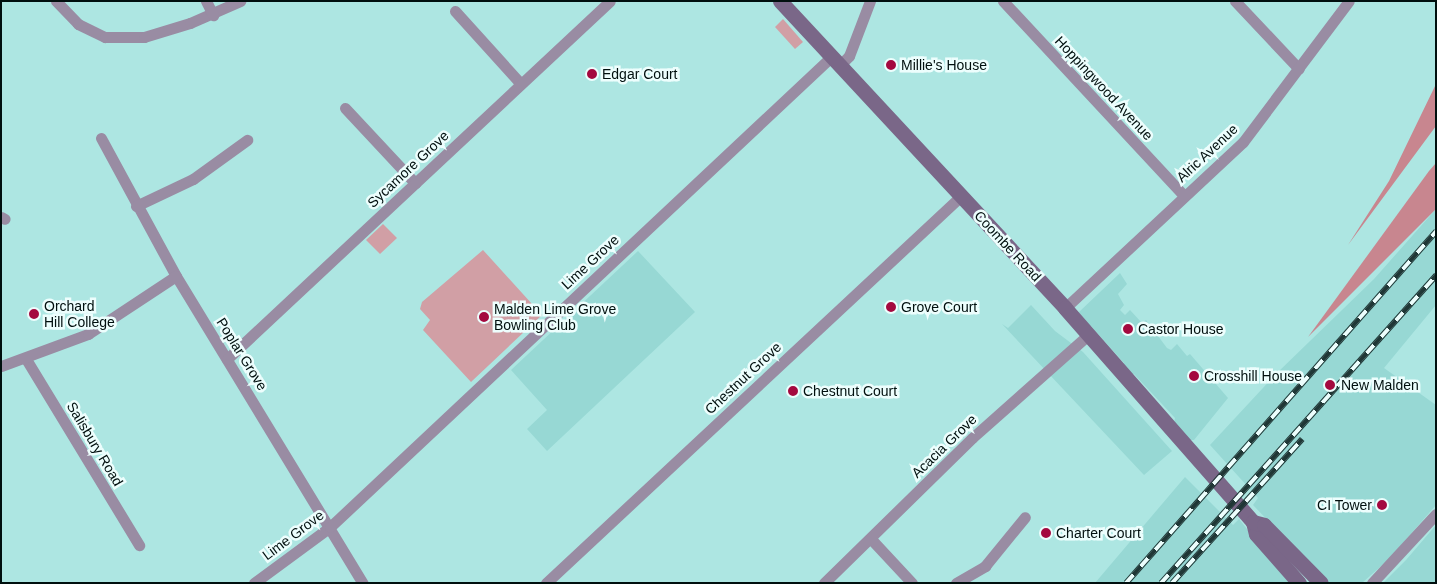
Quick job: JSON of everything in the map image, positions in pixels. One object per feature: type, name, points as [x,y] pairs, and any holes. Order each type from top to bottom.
[{"type":"main road","name":"Coombe Road","points":[[780,1],[1064,308],[1254,522]]},
{"type":"main road","points":[[1299,583],[1256,534],[1254,522],[1264,525],[1321,583]]},
{"type":"street","points":[[56,1],[78,24],[105,37],[144,37],[213,15],[240,1]]},
{"type":"street","points":[[206,1],[213,15]]},
{"type":"street","name":"Sycamore Grove","points":[[228,359],[610,1]]},
{"type":"street","name":"Lime Grove","points":[[254,583],[330,527],[835,61],[849,56],[870,1]]},
{"type":"street","name":"Hoppingwood Avenue","points":[[1002,1],[1184,196]]},
{"type":"street","points":[[1235,1],[1298,69]]},
{"type":"street","name":"Alric Avenue","points":[[1064,308],[1243,142],[1349,1]]},
{"type":"street","points":[[455,11],[521,84]]},
{"type":"street","points":[[344,108],[415,184]]},
{"type":"street","name":"Poplar Grove","points":[[101,138],[136,206],[176,276],[363,583]]},
{"type":"street","points":[[136,206],[193,179],[247,140]]},
{"type":"street","name":"Chestnut Grove","points":[[546,583],[962,196]]},
{"type":"street","points":[[1,366],[26,359],[88,334],[176,276]]},
{"type":"street","name":"Acacia Grove","points":[[824,583],[871,540],[972,438],[1088,335]]},
{"type":"street","name":"Salisbury Road","points":[[26,359],[138,545]]},
{"type":"street","points":[[1372,583],[1436,514]]},
{"type":"street","points":[[956,583],[985,566],[1025,517]]},
{"type":"street","points":[[871,540],[912,583]]},
{"type":"shaded area","points":[[783,19],[803,42],[795,49],[775,27]]},
{"type":"shaded area","points":[[1436,84],[1436,126],[1348,245],[1389,181]]},
{"type":"shaded area","points":[[1436,163],[1436,209],[1308,337],[1429,171]]},
{"type":"shaded area","points":[[1436,209],[1436,305],[1384,368],[1436,405],[1436,505],[1389,559],[1362,583],[1328,583],[1253,505],[1258,498],[1210,445],[1277,373],[1374,279]]},
{"type":"shaded area","points":[[383,224],[397,238],[380,254],[366,240]]},
{"type":"shaded area","name":"Malden Lime Grove Bowling Club","points":[[483,250],[542,315],[471,382],[423,330],[430,320],[420,309],[422,302]]},
{"type":"shaded area","points":[[638,251],[695,312],[547,451],[527,429],[547,410],[511,370]]},
{"type":"shaded area","points":[[1120,273],[1127,284],[1118,294],[1124,305],[1120,310],[1125,315],[1130,310],[1142,323],[1146,320],[1167,348],[1171,350],[1177,344],[1187,356],[1190,354],[1228,398],[1194,440],[1189,440],[1174,423],[1175,418],[1134,374],[1129,374],[1122,365],[1124,363],[1091,326],[1089,328],[1079,312]]},
{"type":"shaded area","points":[[1031,305],[1055,331],[1083,352],[1172,451],[1144,475],[1002,324],[1008,328]]},
{"type":"shaded area","points":[[1185,477],[1233,525],[1239,519],[1290,583],[1095,583]]},
{"type":"shaded area","points":[[1436,525],[1436,583],[1383,583],[1406,560]]},
{"type":"railway","points":[[1126,583],[1436,231]]},
{"type":"railway","points":[[1161,583],[1436,275]]},
{"type":"railway","points":[[1172,583],[1302,439]]},
{"type":"place","name":"Millie's House","points":[[891,65]]},
{"type":"place","name":"Edgar Court","points":[[592,74]]},
{"type":"place","name":"Grove Court","points":[[891,307]]},
{"type":"place","name":"Orchard Hill College","points":[[34,314]]},
{"type":"place","name":"Malden Lime Grove Bowling Club","points":[[484,317]]},
{"type":"place","name":"Castor House","points":[[1128,329]]},
{"type":"place","name":"Crosshill House","points":[[1194,376]]},
{"type":"place","name":"New Malden","points":[[1330,385]]},
{"type":"place","name":"Chestnut Court","points":[[793,391]]},
{"type":"place","name":"CI Tower","points":[[1382,505]]},
{"type":"place","name":"Charter Court","points":[[1046,533]]}]
